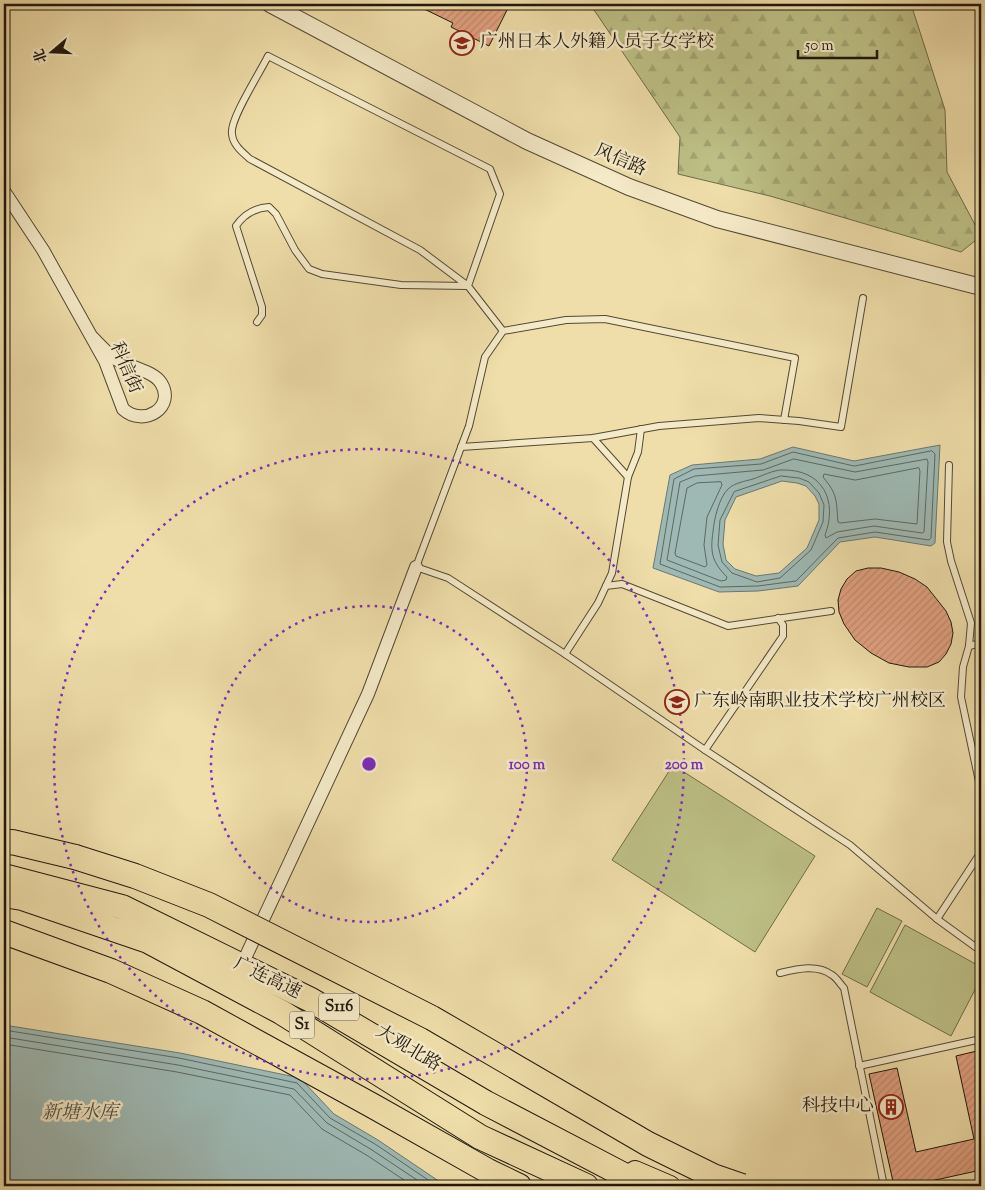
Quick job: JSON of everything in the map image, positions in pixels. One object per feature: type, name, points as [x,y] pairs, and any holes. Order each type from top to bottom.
[{"type":"highway","points":[[4,843],[12,842],[75,857],[135,876],[208,906],[432,1018],[648,1144],[713,1176],[742,1186]]},
{"type":"highway","name":"广连高速","points":[[4,876],[122,907],[311,1000],[486,1103],[635,1181],[658,1185]]},
{"type":"highway","name":"广连高速","points":[[4,895],[22,898],[148,941],[281,1012],[480,1138],[586,1186]]},
{"type":"highway","points":[[4,932],[111,971],[202,1012],[488,1171],[519,1186]]},
{"type":"main road","name":"大观北路","points":[[4,865],[120,900],[162,916],[246,956],[312,992],[477,1090],[558,1135],[658,1185]]},
{"type":"main road","name":"S116","points":[[4,902],[26,906],[100,931],[142,948],[239,995],[343,1061],[480,1143],[564,1186]]},
{"type":"street","name":"风信路","points":[[270,4],[518,136],[638,191],[717,219],[981,287]]},
{"type":"street","name":"风信路","points":[[286,4],[564,151],[622,176],[675,196],[732,214],[981,276]]},
{"type":"street","name":"科信街","points":[[4,191],[43,250],[92,337],[106,361],[123,409],[129,415],[138,418],[145,418],[158,411],[165,392],[157,378],[114,358],[92,337]]},
{"type":"street","points":[[246,956],[368,694],[416,567]]},
{"type":"lane","points":[[468,286],[500,194],[490,168],[268,56],[234,121],[231,133],[236,146],[250,159],[420,250],[468,286],[503,331]]},
{"type":"lane","points":[[257,322],[262,314],[262,307],[236,226],[242,217],[257,208],[268,207],[276,214],[309,270],[322,274],[401,285],[468,286]]},
{"type":"lane","points":[[461,447],[593,438],[659,426],[759,418],[841,426],[863,298]]},
{"type":"lane","points":[[784,420],[795,358],[605,319],[566,320],[503,331],[485,357],[469,426],[416,567],[448,578],[850,845],[937,919],[981,951]]},
{"type":"lane","points":[[565,654],[598,603],[612,572],[628,477],[638,452],[641,429]]},
{"type":"lane","points":[[593,438],[628,477]]},
{"type":"lane","points":[[949,465],[947,542],[951,561],[971,623],[969,646],[962,667],[961,697],[981,791]]},
{"type":"lane","points":[[606,586],[622,584],[728,626],[831,611]]},
{"type":"lane","points":[[705,750],[783,636],[783,626],[778,618]]},
{"type":"lane","points":[[969,646],[981,643]]},
{"type":"lane","points":[[937,919],[981,852]]},
{"type":"lane","points":[[780,973],[800,969],[818,969],[832,975],[844,988],[884,1186]]},
{"type":"lane","points":[[859,1066],[981,1038]]},
{"type":"green space","points":[[590,4],[911,4],[945,110],[947,172],[981,236],[961,252],[770,196],[678,174],[680,137]]},
{"type":"green space","points":[[673,765],[815,856],[755,952],[612,860]]},
{"type":"green space","points":[[877,908],[902,921],[867,987],[842,974]]},
{"type":"green space","points":[[905,925],[981,967],[981,978],[951,1036],[870,992]]},
{"type":"water","points":[[940,445],[935,543],[931,546],[875,537],[840,542],[798,586],[758,591],[719,592],[653,568],[670,475],[692,465],[760,459],[793,447],[854,461]],"holes":[[[782,481],[806,486],[819,504],[819,520],[807,548],[779,573],[756,576],[735,569],[726,560],[723,544],[725,520],[736,497]]]},
{"type":"water","name":"新塘水库","points":[[4,1025],[180,1053],[300,1078],[334,1114],[378,1140],[446,1186],[4,1186]]},
{"type":"building","points":[[414,4],[510,4],[489,46],[451,27],[453,23]]},
{"type":"building","points":[[868,568],[881,568],[899,572],[915,579],[927,587],[946,611],[953,633],[951,644],[939,662],[927,667],[909,667],[889,663],[871,653],[855,640],[844,624],[839,612],[838,600],[841,589],[847,579],[856,571]]},
{"type":"building","name":"科技中心","points":[[981,1050],[981,1170],[908,1186],[894,1186],[869,1074],[897,1068],[916,1152],[974,1139],[956,1056]]},
{"type":"place","name":"广州日本人外籍人员子女学校","points":[[462,43]]},
{"type":"place","name":"广东岭南职业技术学校广州校区","points":[[677,702]]},
{"type":"place","name":"科技中心","points":[[891,1107]]}]
